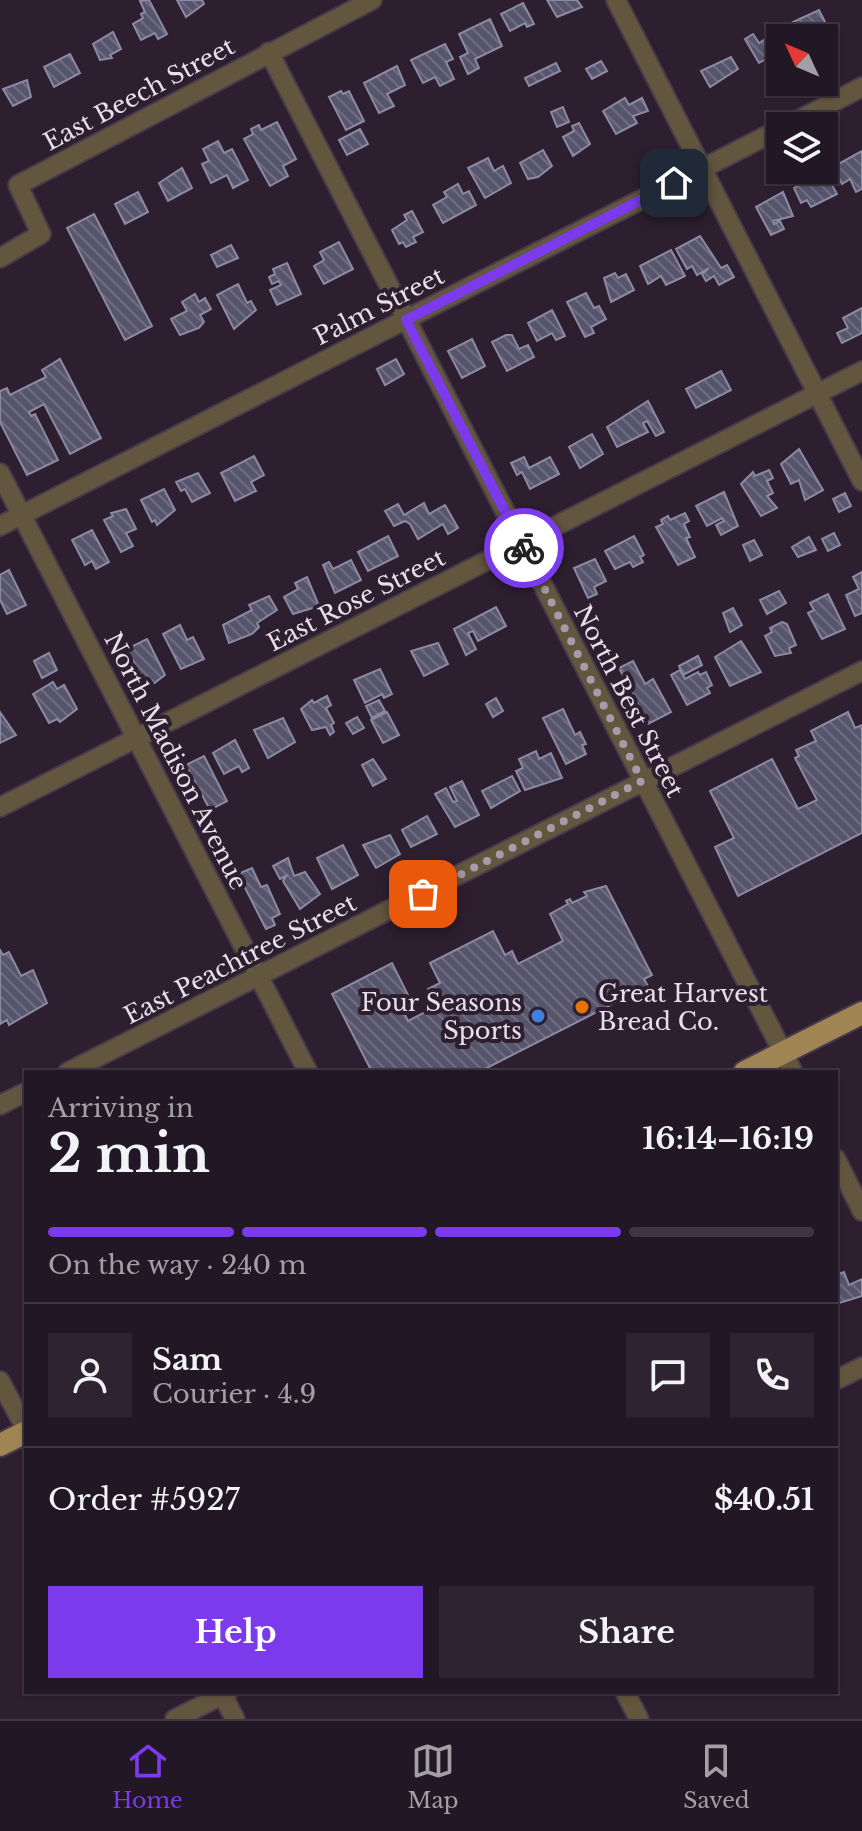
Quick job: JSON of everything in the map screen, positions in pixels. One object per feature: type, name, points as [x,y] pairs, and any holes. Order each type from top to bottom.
[{"type":"main road","points":[[754,1070],[788,1062],[862,1013]]},
{"type":"main road","points":[[0,1445],[24,1431]]},
{"type":"street","name":"East Beech Street","points":[[0,258],[41,234],[18,185],[372,0]]},
{"type":"street","points":[[616,0],[862,481]]},
{"type":"street","name":"North Best Street","points":[[269,52],[788,1062]]},
{"type":"street","points":[[814,112],[862,87]]},
{"type":"street","name":"Palm Street","points":[[0,526],[766,136]]},
{"type":"street","name":"East Rose Street","points":[[0,807],[862,371]]},
{"type":"street","name":"North Madison Avenue","points":[[0,473],[307,1070]]},
{"type":"street","name":"East Peachtree Street","points":[[72,1070],[862,671]]},
{"type":"street","points":[[0,1105],[24,1093]]},
{"type":"street","points":[[838,1163],[862,1211]]},
{"type":"street","points":[[838,1379],[862,1367]]},
{"type":"street","points":[[0,1381],[24,1426]]},
{"type":"street","points":[[175,1719],[222,1694]]},
{"type":"street","points":[[224,1694],[235,1719]]},
{"type":"street","points":[[626,1694],[639,1719]]},
{"type":"building","points":[[149,0],[167,34],[158,39],[155,33],[141,40],[133,24],[143,18],[141,14],[145,12],[140,1]]},
{"type":"building","points":[[177,0],[202,0],[204,4],[186,17]]},
{"type":"building","points":[[547,0],[577,0],[582,7],[557,17]]},
{"type":"building","points":[[523,3],[534,24],[527,27],[525,23],[510,31],[501,14]]},
{"type":"building","points":[[819,10],[826,24],[794,24]]},
{"type":"building","points":[[490,19],[502,46],[475,59],[479,68],[468,74],[460,57],[468,53],[459,34]]},
{"type":"building","points":[[113,32],[121,49],[110,55],[112,58],[100,60],[93,44]]},
{"type":"building","points":[[753,34],[759,43],[766,39],[766,59],[759,63],[745,39]]},
{"type":"building","points":[[445,44],[453,59],[446,62],[454,79],[440,86],[435,77],[423,83],[411,60]]},
{"type":"building","points":[[70,54],[80,73],[54,87],[44,67]]},
{"type":"building","points":[[731,57],[738,69],[710,87],[701,71]]},
{"type":"building","points":[[601,61],[607,71],[592,79],[586,69]]},
{"type":"building","points":[[556,63],[560,71],[529,86],[525,78]]},
{"type":"building","points":[[397,66],[405,85],[387,94],[394,106],[379,113],[364,83]]},
{"type":"building","points":[[27,80],[31,97],[13,106],[3,89]]},
{"type":"building","points":[[341,91],[343,94],[349,91],[364,121],[346,130],[329,97]]},
{"type":"building","points":[[625,98],[629,105],[642,98],[648,111],[633,116],[637,123],[616,134],[603,111]]},
{"type":"building","points":[[563,107],[569,122],[557,127],[551,112]]},
{"type":"building","points":[[277,122],[296,159],[283,166],[288,176],[270,186],[244,139],[253,134],[251,129],[259,125],[261,130]]},
{"type":"building","points":[[579,123],[590,144],[573,156],[563,137],[574,131],[572,126]]},
{"type":"building","points":[[360,129],[368,144],[347,155],[339,140]]},
{"type":"building","points":[[218,141],[224,153],[232,149],[248,180],[233,188],[227,175],[211,183],[202,164],[209,161],[203,149]]},
{"type":"building","points":[[543,150],[552,166],[538,177],[528,179],[520,163]]},
{"type":"building","points":[[862,151],[862,189],[856,192],[850,179],[842,184],[838,176],[838,164]]},
{"type":"building","points":[[488,158],[494,171],[503,166],[511,183],[485,198],[468,168]]},
{"type":"building","points":[[182,168],[192,188],[168,201],[159,183]]},
{"type":"building","points":[[458,184],[463,194],[469,191],[476,205],[443,223],[433,205],[447,197],[444,192]]},
{"type":"building","points":[[802,184],[832,184],[837,194],[811,207],[807,200],[801,203],[794,188]]},
{"type":"building","points":[[138,192],[148,212],[125,224],[115,204]]},
{"type":"building","points":[[783,192],[793,216],[773,221],[774,224],[780,221],[784,229],[771,235],[756,207]]},
{"type":"building","points":[[412,211],[423,232],[413,237],[416,242],[406,247],[403,242],[399,244],[392,230],[407,220],[404,215]]},
{"type":"building","points":[[94,214],[152,326],[125,340],[67,228]]},
{"type":"building","points":[[700,236],[721,268],[727,265],[734,277],[719,285],[714,276],[706,281],[702,274],[709,268],[697,275],[692,266],[687,269],[676,249]]},
{"type":"building","points":[[339,242],[353,269],[324,284],[314,266],[324,260],[320,252]]},
{"type":"building","points":[[231,245],[238,258],[217,267],[211,255]]},
{"type":"building","points":[[671,250],[685,276],[666,285],[661,276],[648,284],[640,266]]},
{"type":"building","points":[[287,263],[301,294],[277,305],[270,290],[281,285],[279,281],[272,284],[269,277],[275,274],[273,269]]},
{"type":"building","points":[[615,273],[618,278],[626,274],[634,290],[611,302],[604,278]]},
{"type":"building","points":[[238,284],[247,303],[251,301],[256,310],[234,329],[217,295]]},
{"type":"building","points":[[586,293],[594,308],[599,306],[606,319],[591,327],[594,333],[585,337],[567,302]]},
{"type":"building","points":[[195,294],[199,302],[205,298],[211,309],[200,315],[204,322],[199,328],[180,335],[171,319],[187,311],[182,302]]},
{"type":"building","points":[[862,308],[862,333],[842,343],[837,333],[848,328],[843,318]]},
{"type":"building","points":[[552,310],[565,336],[556,340],[552,333],[537,341],[528,323]]},
{"type":"building","points":[[512,335],[519,349],[528,345],[534,357],[507,371],[492,342]]},
{"type":"building","points":[[472,339],[485,366],[462,378],[448,351]]},
{"type":"building","points":[[60,359],[101,438],[70,454],[44,404],[29,412],[31,416],[35,414],[58,460],[27,475],[0,422],[0,391],[7,388],[10,395],[46,377],[42,370]]},
{"type":"building","points":[[396,359],[404,374],[385,385],[377,369]]},
{"type":"building","points":[[721,371],[731,390],[696,408],[686,389]]},
{"type":"building","points":[[648,401],[664,432],[656,436],[647,421],[643,423],[648,432],[617,447],[607,427]]},
{"type":"building","points":[[592,434],[603,454],[580,468],[569,447]]},
{"type":"building","points":[[799,449],[823,490],[805,500],[799,480],[791,484],[781,464]]},
{"type":"building","points":[[254,456],[264,475],[251,482],[256,491],[235,501],[221,473]]},
{"type":"building","points":[[524,457],[529,468],[550,457],[559,474],[530,489],[522,472],[517,475],[511,463]]},
{"type":"building","points":[[769,470],[773,478],[767,481],[773,493],[767,496],[777,508],[761,516],[741,484],[753,472],[755,476]]},
{"type":"building","points":[[198,473],[210,493],[192,502],[185,489],[181,491],[176,482]]},
{"type":"building","points":[[164,489],[175,510],[157,525],[155,520],[152,522],[141,500]]},
{"type":"building","points":[[724,492],[738,526],[721,535],[716,525],[724,521],[722,518],[707,526],[696,506]]},
{"type":"building","points":[[845,493],[851,506],[839,512],[833,499]]},
{"type":"building","points":[[424,503],[429,514],[445,505],[458,528],[448,534],[443,524],[418,539],[410,524],[405,521],[394,526],[385,511],[398,504],[404,515]]},
{"type":"building","points":[[126,509],[136,529],[126,533],[133,546],[121,552],[104,520],[113,516],[111,513]]},
{"type":"building","points":[[685,513],[689,521],[684,524],[690,537],[686,538],[695,557],[678,565],[656,527],[663,524],[661,520],[668,516],[670,520]]},
{"type":"building","points":[[92,530],[109,562],[96,569],[92,561],[85,565],[72,540]]},
{"type":"building","points":[[834,533],[840,545],[828,551],[822,539]]},
{"type":"building","points":[[388,536],[398,556],[368,571],[358,552]]},
{"type":"building","points":[[634,536],[644,555],[640,557],[643,562],[633,567],[630,562],[615,569],[605,551]]},
{"type":"building","points":[[809,537],[816,550],[798,557],[792,547]]},
{"type":"building","points":[[754,540],[762,555],[750,561],[743,545]]},
{"type":"building","points":[[595,559],[606,581],[594,587],[597,594],[588,598],[574,568]]},
{"type":"building","points":[[351,560],[361,580],[335,593],[323,565],[329,562],[333,569]]},
{"type":"building","points":[[9,570],[26,605],[7,614],[0,600],[0,575]]},
{"type":"building","points":[[862,572],[862,613],[855,616],[846,595],[859,589],[853,577]]},
{"type":"building","points":[[307,577],[319,606],[293,614],[284,597],[298,589],[295,583]]},
{"type":"building","points":[[779,591],[786,603],[767,614],[760,600]]},
{"type":"building","points":[[828,594],[845,629],[822,639],[808,613],[814,610],[810,603]]},
{"type":"building","points":[[269,596],[277,610],[257,623],[259,627],[252,634],[229,643],[223,625],[252,610],[249,605]]},
{"type":"building","points":[[496,607],[506,626],[478,641],[473,631],[468,633],[476,649],[466,655],[454,629]]},
{"type":"building","points":[[733,608],[742,625],[730,632],[723,613]]},
{"type":"building","points":[[782,622],[787,624],[796,645],[789,648],[791,653],[775,656],[765,636],[772,632],[770,628]]},
{"type":"building","points":[[180,625],[187,640],[193,637],[204,659],[181,669],[163,634]]},
{"type":"building","points":[[147,639],[165,675],[153,684],[152,681],[145,685],[127,649]]},
{"type":"building","points":[[741,641],[761,672],[730,686],[715,657]]},
{"type":"building","points":[[438,643],[448,664],[424,676],[411,651]]},
{"type":"building","points":[[49,653],[57,670],[42,678],[34,661]]},
{"type":"building","points":[[698,656],[702,665],[683,675],[679,666]]},
{"type":"building","points":[[633,661],[645,684],[653,679],[671,712],[648,724],[619,668]]},
{"type":"building","points":[[380,669],[392,694],[384,698],[382,694],[365,703],[354,680]]},
{"type":"building","points":[[680,670],[685,679],[698,672],[700,675],[706,672],[712,685],[707,688],[710,693],[687,705],[671,675]]},
{"type":"building","points":[[53,682],[57,689],[64,685],[77,709],[60,722],[57,719],[49,723],[33,694]]},
{"type":"building","points":[[327,696],[331,705],[326,708],[334,723],[331,725],[334,732],[330,735],[326,727],[312,730],[301,709],[312,700],[314,703]]},
{"type":"building","points":[[496,698],[503,711],[493,717],[486,704]]},
{"type":"building","points":[[379,700],[385,711],[372,718],[366,706]]},
{"type":"building","points":[[563,709],[575,735],[580,732],[586,744],[582,745],[586,754],[566,764],[543,718]]},
{"type":"building","points":[[0,712],[16,735],[0,743]]},
{"type":"building","points":[[387,712],[399,735],[383,743],[371,720]]},
{"type":"building","points":[[848,712],[855,728],[862,725],[862,833],[738,896],[715,847],[734,838],[710,791],[772,759],[798,809],[817,800],[795,758],[799,756],[796,750],[816,741],[811,731]]},
{"type":"building","points":[[357,717],[364,728],[353,734],[346,723]]},
{"type":"building","points":[[283,718],[295,742],[268,758],[254,730]]},
{"type":"building","points":[[235,740],[249,768],[242,772],[239,766],[224,774],[213,753]]},
{"type":"building","points":[[536,751],[539,759],[551,753],[562,778],[525,790],[516,771],[523,768],[519,759]]},
{"type":"building","points":[[204,756],[227,801],[210,810],[186,765]]},
{"type":"building","points":[[373,759],[386,779],[373,786],[362,765]]},
{"type":"building","points":[[512,776],[520,791],[491,808],[482,791]]},
{"type":"building","points":[[462,781],[479,815],[455,827],[435,794],[446,788],[453,802],[457,801],[450,787]]},
{"type":"building","points":[[427,816],[437,834],[411,847],[402,830]]},
{"type":"building","points":[[390,835],[400,854],[376,868],[363,845]]},
{"type":"building","points":[[343,845],[358,875],[332,889],[317,858]]},
{"type":"building","points":[[288,858],[294,876],[305,872],[320,894],[300,909],[283,881],[286,876],[280,879],[273,866]]},
{"type":"building","points":[[252,868],[261,887],[267,885],[280,914],[272,918],[275,925],[266,929],[238,874]]},
{"type":"building","points":[[606,886],[652,975],[644,979],[648,986],[483,1070],[371,1070],[332,994],[392,963],[411,1001],[401,1006],[408,1021],[437,1006],[428,989],[440,983],[430,963],[493,931],[505,955],[512,951],[518,964],[563,941],[550,914],[568,904],[566,901],[570,899],[572,903],[587,896],[584,892]]},
{"type":"building","points":[[0,950],[3,955],[9,952],[21,976],[33,970],[47,1003],[9,1025],[7,1020],[0,1024]]},
{"type":"building","points":[[844,1272],[849,1285],[862,1279],[862,1296],[838,1303],[838,1274]]},
{"type":"way so far","points":[[423,894],[642,781],[524,548]]},
{"type":"place","name":"Great Harvest Bread Co.","points":[[582,1007]]},
{"type":"place","name":"Four Seasons Sports","points":[[538,1016]]},
{"type":"route","points":[[524,548],[406,320],[674,183]]}]
